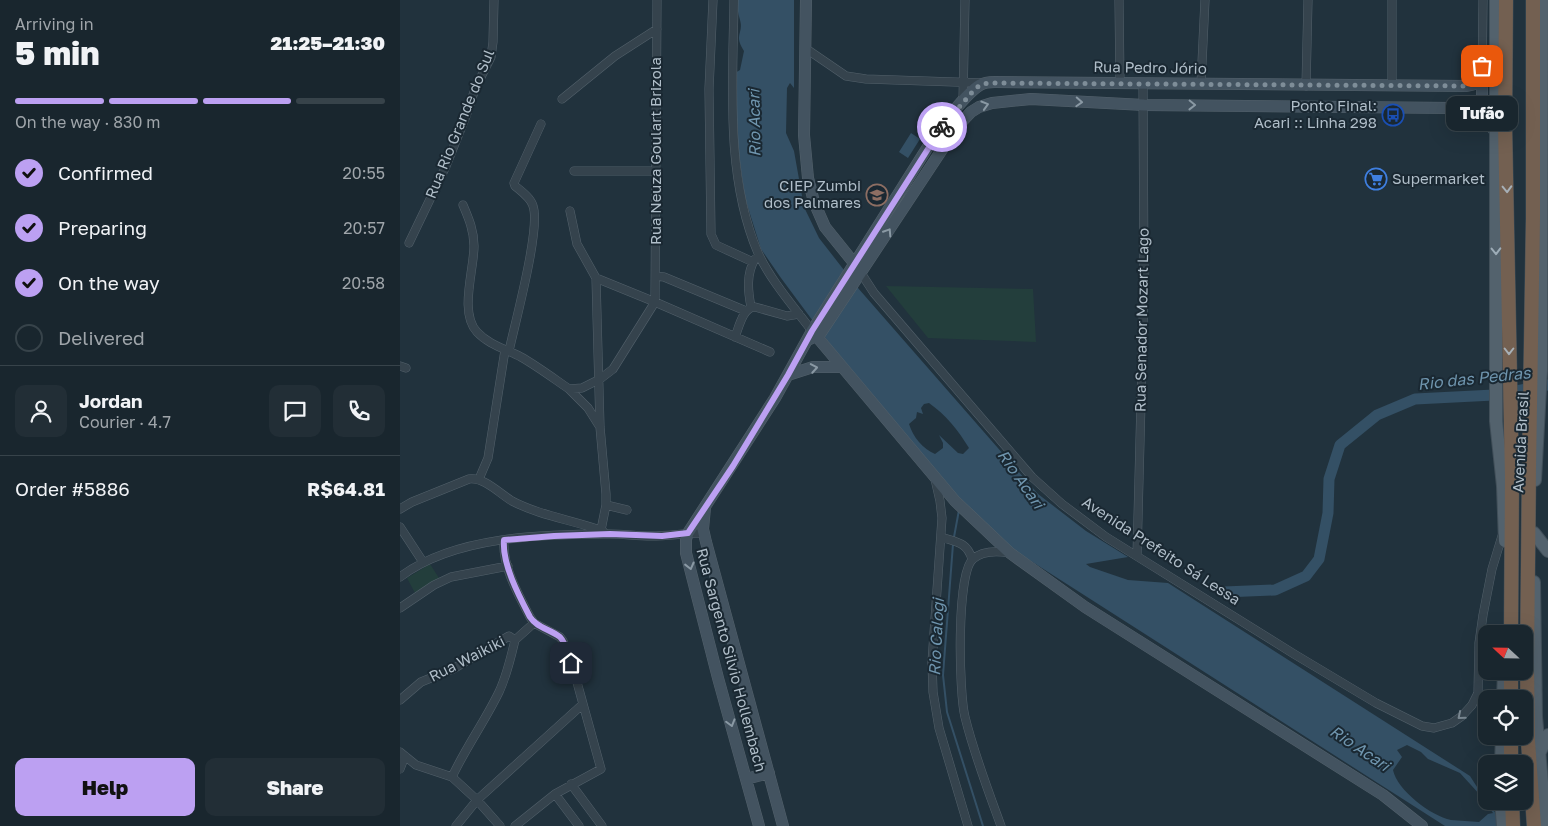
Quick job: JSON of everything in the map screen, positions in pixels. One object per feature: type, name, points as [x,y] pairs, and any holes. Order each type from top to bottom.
[{"type":"highway","name":"Avenida Brasil","points":[[1506,0],[1505,124],[1509,267],[1503,409],[1512,477],[1512,625]]},
{"type":"highway","name":"Avenida Brasil","points":[[1533,0],[1536,370],[1527,662],[1528,741],[1538,824]]},
{"type":"main road","name":"Avenida Prefeito Sá Lessa","points":[[806,0],[804,135],[808,178],[819,216],[856,272]]},
{"type":"main road","name":"Avenida Brasil","points":[[1496,0],[1495,132],[1503,378]]},
{"type":"main road","name":"Avenida Brasil","points":[[1536,370],[1542,0]]},
{"type":"main road","points":[[1482,115],[1482,82],[1496,66]]},
{"type":"main road","points":[[1030,82],[1031,99]]},
{"type":"main road","name":"Rua Pedro Jório","points":[[984,83],[1466,86],[1482,82]]},
{"type":"main road","points":[[856,272],[864,248],[938,131],[963,101],[984,83]]},
{"type":"main road","points":[[1262,106],[1265,85]]},
{"type":"main road","points":[[856,272],[957,127],[971,112],[992,103],[1031,99],[1144,105],[1454,108],[1482,115],[1495,132]]},
{"type":"main road","points":[[842,249],[864,248]]},
{"type":"main road","name":"Rua Sargento Silvio Hollembach","points":[[759,826],[686,553],[686,539],[814,334],[856,272]]},
{"type":"main road","points":[[814,334],[955,501],[1010,553],[1085,607],[1383,795],[1422,826]]},
{"type":"main road","points":[[788,375],[813,367],[840,366]]},
{"type":"main road","name":"Avenida Brasil","points":[[1503,409],[1497,434],[1503,486],[1505,527],[1504,625]]},
{"type":"main road","name":"Avenida Brasil","points":[[1535,410],[1534,678],[1544,746],[1538,824]]},
{"type":"main road","name":"Rua Sargento Silvio Hollembach","points":[[705,506],[704,533],[784,826]]},
{"type":"main road","points":[[1534,533],[1548,551]]},
{"type":"main road","points":[[746,779],[769,772]]},
{"type":"main road","points":[[1503,826],[1508,810]]},
{"type":"street","name":"Rua Rio Grande do Sul","points":[[409,243],[446,166],[475,89],[491,57],[494,0]]},
{"type":"street","name":"Rua Neuza Goulart Brizola","points":[[655,302],[657,0]]},
{"type":"street","points":[[713,0],[709,89],[711,234],[716,245],[753,262]]},
{"type":"street","points":[[734,0],[734,142],[740,190],[748,224],[759,253],[773,277],[814,334]]},
{"type":"street","points":[[963,101],[965,0]]},
{"type":"street","points":[[1119,0],[1120,83]]},
{"type":"street","points":[[1201,84],[1205,0]]},
{"type":"street","points":[[1306,86],[1308,0]]},
{"type":"street","points":[[1392,0],[1392,86]]},
{"type":"street","points":[[1482,82],[1483,0]]},
{"type":"street","points":[[562,99],[614,56],[657,29]]},
{"type":"street","name":"Rua Pedro Jório","points":[[805,48],[834,70],[846,76],[866,79],[984,83]]},
{"type":"street","name":"Rua Senador Mozart Lago","points":[[1137,556],[1144,287],[1143,83]]},
{"type":"street","points":[[478,479],[488,458],[507,351],[530,258],[535,216],[532,202],[514,183],[541,124]]},
{"type":"street","points":[[574,170],[656,171]]},
{"type":"street","points":[[463,205],[469,219],[473,238],[473,262],[468,297],[473,327],[479,334],[528,361],[569,389],[584,404],[600,427]]},
{"type":"street","points":[[570,211],[577,244],[596,278],[600,427],[606,506],[601,530]]},
{"type":"street","points":[[735,337],[748,309],[748,279],[750,269],[759,253]]},
{"type":"street","name":"Avenida Prefeito Sá Lessa","points":[[856,272],[1032,476],[1062,504],[1106,537],[1165,574],[1376,703],[1422,726],[1434,728],[1452,723],[1472,705],[1478,693],[1479,643],[1483,615],[1492,569],[1505,527]]},
{"type":"street","points":[[656,276],[664,277],[748,309],[755,307],[787,316],[799,314]]},
{"type":"street","points":[[596,278],[770,352]]},
{"type":"street","points":[[569,389],[582,388],[600,379],[613,369],[655,302]]},
{"type":"street","points":[[934,477],[942,509],[932,662],[933,692],[939,728],[968,826]]},
{"type":"street","points":[[400,509],[412,502],[468,479],[478,479],[512,501],[532,510],[610,534]]},
{"type":"street","points":[[606,506],[627,510]]},
{"type":"street","points":[[400,527],[423,562]]},
{"type":"street","points":[[400,577],[423,562],[457,550],[504,540],[610,534],[649,536],[704,533]]},
{"type":"street","points":[[941,537],[968,548],[972,559]]},
{"type":"street","points":[[504,540],[504,554],[508,566],[520,597],[534,623],[560,637],[563,641],[601,769],[570,784],[515,826]]},
{"type":"street","points":[[1001,826],[974,750],[964,715],[960,650],[962,601],[969,564],[972,559],[989,552],[1010,553]]},
{"type":"street","points":[[400,608],[434,585],[451,577],[508,566]]},
{"type":"street","name":"Rua Waikiki","points":[[400,700],[421,682],[453,669],[508,636],[515,640],[534,623]]},
{"type":"street","points":[[452,777],[498,693],[515,640]]},
{"type":"street","points":[[456,826],[477,800],[583,704]]},
{"type":"street","points":[[400,769],[403,754],[421,767],[452,777],[477,800],[500,826]]},
{"type":"street","points":[[570,784],[602,826]]},
{"type":"street","points":[[555,794],[579,826]]},
{"type":"green space","points":[[886,286],[1033,289],[1036,342],[928,338]]},
{"type":"green space","points":[[430,564],[439,578],[415,593],[407,578]]},
{"type":"water","name":"Rio Acari","points":[[737,0],[794,0],[794,88],[790,83],[787,88],[786,133],[794,151],[804,207],[819,238],[858,288],[1038,494],[1086,531],[1128,557],[1086,564],[1128,580],[1168,583],[1470,776],[1478,788],[1478,793],[1460,773],[1428,759],[1421,752],[1407,745],[1397,750],[1402,757],[1393,770],[1401,786],[1425,808],[1443,818],[1479,822],[1488,814],[1493,813],[1491,810],[1493,810],[1506,826],[1445,826],[1009,547],[961,500],[830,344],[761,249],[745,198],[735,128],[735,73],[740,70],[744,51],[739,41],[741,25]],"holes":[[[929,403],[965,441],[969,448],[963,454],[958,453],[939,435],[943,448],[935,454],[926,449],[916,438],[909,424],[916,418],[917,412],[923,414],[921,408],[924,404]]]},
{"type":"water","points":[[911,133],[920,139],[908,158],[899,152]]},
{"type":"waterway","name":"Rio das Pedras","points":[[1224,592],[1275,590],[1306,576],[1319,559],[1328,513],[1329,479],[1340,445],[1377,415],[1415,399],[1494,395],[1548,385]]},
{"type":"waterway","name":"Rio Calogi","points":[[954,537],[959,510]]},
{"type":"waterway","name":"Rio Calogi","points":[[953,544],[943,675],[947,712],[983,826]]},
{"type":"way so far","points":[[942,127],[963,101],[984,83],[1466,86],[1482,82],[1482,66]]},
{"type":"place","name":"Tufão","points":[[1482,66]]},
{"type":"place","name":"Ponto Final: Acari :: Linha 298","points":[[1393,115]]},
{"type":"place","name":"Supermarket","points":[[1376,179]]},
{"type":"place","name":"CIEP Zumbi dos Palmares","points":[[877,195]]},
{"type":"route","points":[[571,663],[560,637],[534,623],[530,617],[508,566],[503,548],[504,540],[554,536],[610,534],[662,536],[688,533],[733,466],[788,375],[812,331],[942,127]]}]
